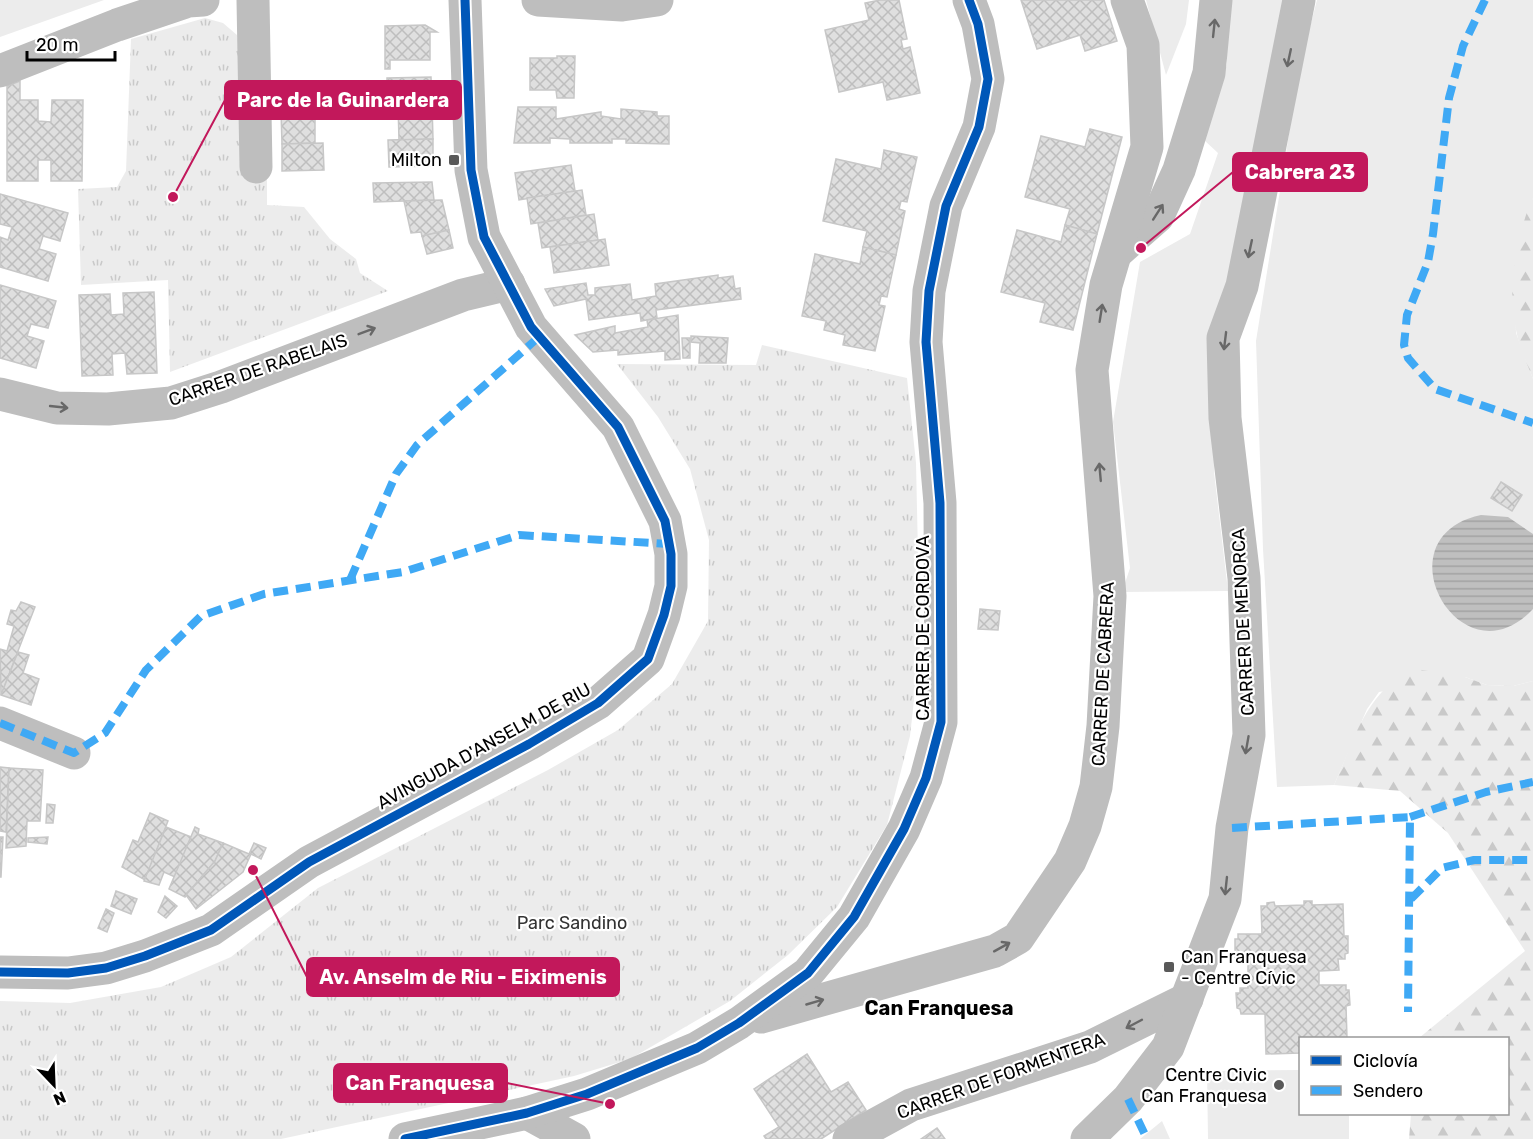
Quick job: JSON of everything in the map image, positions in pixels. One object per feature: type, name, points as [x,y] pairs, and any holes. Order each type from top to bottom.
[{"type":"street","points":[[0,71],[117,25],[188,1],[203,0]]},
{"type":"street","points":[[253,0],[256,166]]},
{"type":"street","name":"AVINGUDA D'ANSELM DE RIU","points":[[0,972],[68,973],[106,968],[145,956],[211,930],[309,862],[529,744],[598,703],[648,659],[664,615],[671,586],[671,554],[665,521],[618,428],[531,327],[484,237],[471,170],[465,0]]},
{"type":"street","points":[[538,0],[622,5],[657,0]]},
{"type":"street","name":"CARRER DE CORDOVA","points":[[405,1139],[526,1113],[624,1079],[697,1048],[739,1023],[808,973],[854,917],[904,829],[926,778],[941,722],[940,503],[926,342],[929,291],[946,206],[979,127],[988,79],[978,24],[969,0]]},
{"type":"street","name":"CARRER DE CABRERA","points":[[739,1023],[995,951],[1018,938],[1070,861],[1085,826],[1096,787],[1103,726],[1110,596],[1092,370],[1106,285],[1146,147],[1143,45],[1127,0]]},
{"type":"street","points":[[1116,253],[1158,216],[1179,170],[1209,73],[1216,0]]},
{"type":"street","name":"CARRER DE MENORCA","points":[[1087,1139],[1128,1099],[1168,1047],[1225,899],[1232,828],[1249,735],[1244,578],[1225,418],[1223,338],[1242,286],[1299,0]]},
{"type":"street","name":"CARRER DE RABELAIS","points":[[0,394],[57,408],[108,408],[171,403],[221,387],[463,295],[509,284]]},
{"type":"street","points":[[0,723],[74,753]]},
{"type":"street","name":"CARRER DE FORMENTERA","points":[[849,1139],[911,1105],[1090,1047],[1187,999]]},
{"type":"street","points":[[526,1113],[574,1139]]},
{"type":"green space","points":[[0,0],[104,0],[0,37]]},
{"type":"green space","points":[[1146,0],[1189,0],[1186,24],[1166,75]]},
{"type":"green space","points":[[1227,0],[1287,0],[1214,374],[1214,472],[1228,591],[1122,592],[1130,568],[1113,422],[1140,262],[1190,234],[1218,153],[1204,140],[1227,64]]},
{"type":"green space","points":[[1317,0],[1533,0],[1533,198],[1514,270],[1516,333],[1533,379],[1533,681],[1513,686],[1487,685],[1465,677],[1379,692],[1367,709],[1334,785],[1277,787],[1263,549],[1256,341],[1300,65]]},
{"type":"green space","points":[[205,18],[223,23],[237,35],[267,179],[267,205],[304,207],[330,239],[356,259],[360,273],[388,291],[170,372],[168,280],[81,285],[78,189],[117,187],[126,171],[131,39]]},
{"type":"green space","points":[[1533,198],[1533,379],[1517,336],[1512,298],[1517,246]]},
{"type":"green space","name":"Parc Sandino","points":[[762,345],[907,378],[916,463],[920,646],[910,736],[887,825],[837,907],[788,955],[730,1001],[630,1059],[574,1076],[281,1139],[0,1139],[0,1001],[70,1003],[161,987],[231,957],[318,888],[548,770],[618,730],[672,684],[708,621],[709,540],[690,469],[658,417],[617,364],[756,365]]},
{"type":"green space","points":[[1410,668],[1465,677],[1487,685],[1513,686],[1533,681],[1533,1139],[1409,1139],[1411,1115],[1509,1115],[1509,1037],[1420,1037],[1525,951],[1448,833],[1400,791],[1334,785],[1355,735],[1371,706],[1394,680]]},
{"type":"green space","points":[[1299,1070],[1299,1115],[1349,1115],[1349,1139],[1208,1139],[1207,1071]]},
{"type":"green space","points":[[1162,1121],[1170,1139],[1140,1139]]},
{"type":"shaded area","points":[[1481,515],[1508,517],[1533,534],[1533,609],[1506,628],[1480,630],[1457,619],[1441,599],[1433,575],[1435,550],[1450,529]]},
{"type":"building","points":[[899,0],[907,39],[901,40],[903,49],[910,47],[920,93],[887,100],[883,82],[839,92],[825,30],[869,20],[865,3]]},
{"type":"building","points":[[1021,0],[1104,0],[1117,41],[1085,51],[1080,35],[1037,49]]},
{"type":"building","points":[[425,25],[437,32],[430,32],[430,60],[390,60],[390,69],[385,69],[385,26]]},
{"type":"building","points":[[557,56],[575,56],[574,98],[557,98],[556,90],[530,90],[530,58],[557,58]]},
{"type":"building","points":[[431,77],[432,104],[387,105],[387,78]]},
{"type":"building","points":[[20,81],[20,100],[38,100],[38,121],[51,122],[52,100],[83,100],[82,181],[51,181],[51,160],[38,160],[38,181],[7,181],[7,86]]},
{"type":"building","points":[[398,104],[432,104],[433,139],[399,140]]},
{"type":"building","points":[[518,107],[556,107],[556,119],[601,112],[601,116],[621,119],[621,109],[657,112],[657,116],[669,116],[669,144],[626,143],[626,139],[612,139],[612,143],[570,143],[570,139],[550,138],[550,143],[514,143]]},
{"type":"building","points":[[315,110],[315,143],[282,144],[281,111]]},
{"type":"building","points":[[1090,129],[1122,137],[1097,234],[1065,225],[1070,209],[1025,197],[1041,136],[1085,147]]},
{"type":"building","points":[[433,139],[433,166],[389,167],[388,140]]},
{"type":"building","points":[[323,143],[324,170],[282,171],[282,144]]},
{"type":"building","points":[[884,150],[917,157],[907,202],[901,201],[899,209],[905,211],[896,255],[863,247],[867,231],[823,221],[836,159],[881,169]]},
{"type":"building","points":[[571,165],[575,191],[519,200],[515,173]]},
{"type":"building","points":[[432,182],[434,200],[374,202],[373,183]]},
{"type":"building","points":[[582,190],[586,215],[531,224],[527,198]]},
{"type":"building","points":[[0,194],[68,213],[60,241],[43,236],[39,249],[56,254],[48,281],[0,267],[0,237],[8,240],[12,227],[0,224]]},
{"type":"building","points":[[442,200],[449,230],[422,236],[421,232],[411,233],[404,201]]},
{"type":"building","points":[[594,214],[598,240],[542,248],[538,223]]},
{"type":"building","points":[[1065,225],[1097,234],[1073,330],[1040,322],[1045,303],[1001,292],[1017,230],[1061,242]]},
{"type":"building","points":[[449,230],[453,248],[427,254],[422,236]]},
{"type":"building","points":[[605,239],[609,265],[554,273],[550,247]]},
{"type":"building","points":[[863,247],[896,255],[887,297],[881,296],[879,305],[885,306],[875,351],[843,345],[845,335],[824,330],[826,321],[802,316],[815,254],[860,264]]},
{"type":"building","points":[[718,275],[718,278],[733,276],[735,289],[740,288],[741,299],[656,310],[657,318],[641,321],[640,313],[589,320],[586,299],[554,306],[545,289],[586,283],[588,295],[595,295],[595,288],[630,284],[632,300],[656,296],[655,284]]},
{"type":"building","points":[[0,285],[56,301],[48,328],[31,324],[27,336],[44,341],[36,368],[0,358]]},
{"type":"building","points":[[154,292],[157,373],[127,374],[125,353],[112,354],[113,375],[82,376],[79,295],[110,294],[111,315],[124,314],[123,293]]},
{"type":"building","points":[[678,315],[680,359],[665,360],[665,351],[618,355],[618,350],[593,352],[575,335],[615,326],[615,333],[648,327],[647,320]]},
{"type":"building","points":[[691,336],[728,338],[726,363],[699,363],[700,343],[691,342]]},
{"type":"building","points":[[682,338],[690,338],[690,358],[683,358]]},
{"type":"building","points":[[1501,482],[1522,495],[1512,511],[1491,498]]},
{"type":"building","points":[[21,602],[35,607],[1,695],[0,649],[7,651],[14,626],[7,624],[11,610],[16,611]]},
{"type":"building","points":[[980,609],[1000,611],[998,630],[978,629]]},
{"type":"building","points":[[18,652],[29,655],[23,673],[39,679],[31,705],[1,695]]},
{"type":"building","points":[[0,767],[9,768],[6,832],[0,831]]},
{"type":"building","points":[[9,768],[43,770],[40,821],[27,821],[26,846],[6,848]]},
{"type":"building","points":[[47,804],[55,805],[53,823],[46,823]]},
{"type":"building","points":[[150,813],[168,821],[145,880],[122,867],[133,840],[138,842]]},
{"type":"building","points":[[166,827],[191,837],[175,877],[164,872],[159,885],[144,881]]},
{"type":"building","points":[[195,827],[199,829],[198,834],[223,843],[215,861],[185,897],[169,889]]},
{"type":"building","points":[[0,837],[3,837],[1,877],[0,877]]},
{"type":"building","points":[[48,837],[47,844],[28,842],[28,838]]},
{"type":"building","points":[[223,843],[249,854],[254,843],[266,848],[261,859],[251,854],[243,872],[196,909],[186,895],[215,861]]},
{"type":"building","points":[[116,891],[137,899],[131,914],[111,906]]},
{"type":"building","points":[[165,896],[177,906],[166,918],[158,912]]},
{"type":"building","points":[[1304,901],[1312,901],[1312,905],[1343,904],[1344,936],[1348,936],[1348,953],[1345,954],[1345,959],[1338,959],[1339,970],[1319,971],[1319,985],[1346,985],[1346,990],[1349,990],[1350,1005],[1346,1006],[1347,1037],[1299,1037],[1299,1053],[1266,1054],[1265,1014],[1241,1014],[1240,1009],[1237,1008],[1236,993],[1240,993],[1240,988],[1248,988],[1248,962],[1239,962],[1239,957],[1235,957],[1235,939],[1238,939],[1238,934],[1262,934],[1261,906],[1267,906],[1267,903],[1274,902],[1275,906],[1304,905]]},
{"type":"building","points":[[106,909],[114,913],[107,932],[98,928]]},
{"type":"building","points":[[807,1054],[831,1092],[848,1082],[866,1110],[821,1139],[766,1139],[764,1136],[779,1127],[754,1089]]},
{"type":"building","points":[[937,1128],[945,1139],[921,1139]]},
{"type":"marked path","points":[[1485,0],[1463,46],[1449,98],[1428,262],[1407,315],[1404,345],[1408,358],[1435,389],[1533,423]]},
{"type":"marked path","points":[[350,580],[396,474],[417,445],[540,336]]},
{"type":"marked path","points":[[0,723],[74,753],[105,733],[146,670],[201,616],[264,594],[403,572],[519,535],[669,544]]},
{"type":"marked path","points":[[1410,817],[1486,792],[1533,782]]},
{"type":"marked path","points":[[1232,828],[1410,817],[1408,1012]]},
{"type":"marked path","points":[[1411,899],[1442,868],[1474,860],[1533,860]]},
{"type":"marked path","points":[[1128,1099],[1147,1139]]},
{"type":"cycle path","points":[[0,972],[68,973],[106,968],[145,956],[211,930],[309,862],[529,744],[598,703],[648,659],[664,615],[671,586],[671,554],[665,521],[618,427],[531,327],[484,237],[471,170],[465,0]]},
{"type":"cycle path","points":[[405,1139],[527,1113],[587,1094],[697,1048],[739,1023],[808,973],[854,917],[904,829],[926,778],[941,722],[940,503],[926,342],[929,291],[946,206],[979,127],[988,79],[978,24],[969,0]]},
{"type":"place","name":"Milton","points":[[454,160]]},
{"type":"place","name":"Parc de la Guinardera","points":[[173,197]]},
{"type":"place","name":"Cabrera 23","points":[[1141,248]]},
{"type":"place","name":"Av. Anselm de Riu - Eiximenis","points":[[253,870]]},
{"type":"place","name":"Can Franquesa - Centre Cívic","points":[[1169,967]]},
{"type":"place","name":"Centre Civic Can Franquesa","points":[[1279,1085]]},
{"type":"place","name":"Can Franquesa","points":[[610,1104]]},
{"type":"district","name":"Can Franquesa","points":[[939,1008]]}]
